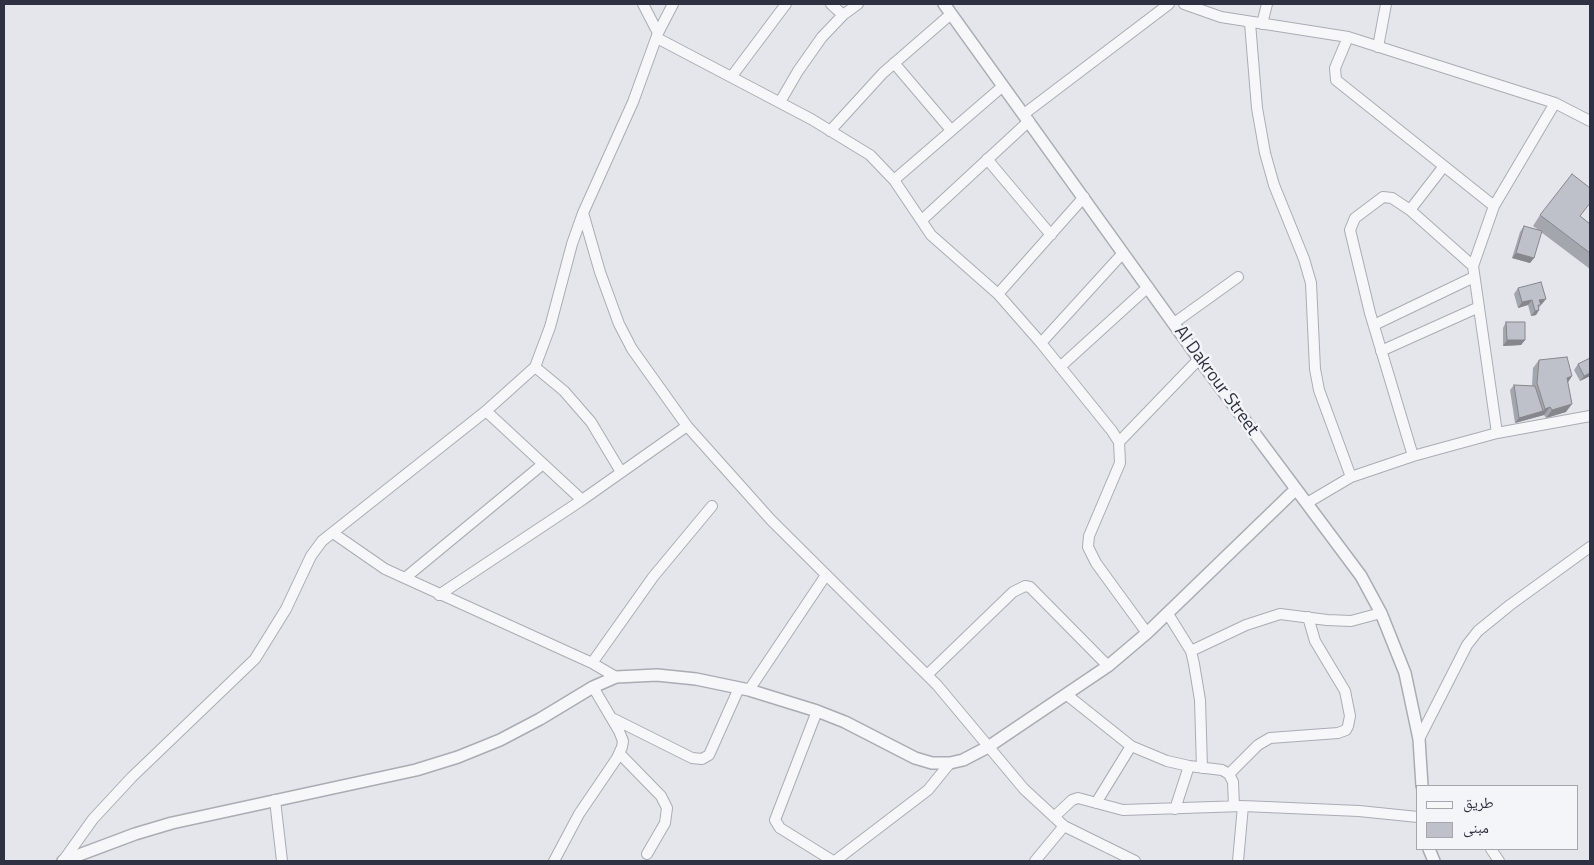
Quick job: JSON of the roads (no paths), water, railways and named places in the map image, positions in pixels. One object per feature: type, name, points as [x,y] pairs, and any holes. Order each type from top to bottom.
[{"type":"street","points":[[643,4],[658,36],[830,130],[870,155],[894,180],[931,235],[998,294],[1041,343],[1112,431],[1118,442],[1120,463],[1089,536],[1088,547],[1096,563],[1147,633]]},
{"type":"street","points":[[63,861],[93,819],[132,777],[255,659],[286,609],[311,556],[322,541],[486,411],[535,367],[550,327],[572,244],[583,213],[673,4]]},
{"type":"street","points":[[732,76],[786,4]]},
{"type":"street","points":[[831,4],[843,15]]},
{"type":"street","points":[[780,102],[810,53],[843,15],[858,4]]},
{"type":"street","name":"Al Dakrour Street","points":[[944,4],[1199,359],[1361,576],[1381,613],[1405,674],[1419,739],[1425,784]]},
{"type":"street","points":[[922,220],[987,159],[1026,118],[1169,4]]},
{"type":"street","points":[[1184,4],[1221,17],[1348,38],[1555,103],[1590,121]]},
{"type":"street","points":[[1262,24],[1267,4]]},
{"type":"street","points":[[1378,47],[1386,4]]},
{"type":"street","points":[[830,130],[864,92],[894,63],[951,14]]},
{"type":"street","points":[[1250,22],[1257,108],[1265,154],[1274,185],[1304,259],[1311,283],[1315,369],[1319,390],[1351,477]]},
{"type":"street","points":[[1348,38],[1335,68],[1336,80],[1494,206]]},
{"type":"street","points":[[894,63],[951,130]]},
{"type":"street","points":[[894,180],[1004,86]]},
{"type":"street","points":[[1497,433],[1473,266],[1494,206],[1555,103]]},
{"type":"street","points":[[987,159],[1051,235]]},
{"type":"street","points":[[1410,210],[1444,166]]},
{"type":"street","points":[[1413,456],[1381,351],[1350,226],[1355,218],[1383,197],[1392,198],[1410,210],[1473,266]]},
{"type":"street","points":[[998,294],[1084,198]]},
{"type":"street","points":[[583,213],[600,272],[619,324],[632,349],[688,426],[766,514],[927,675],[961,712],[988,747],[1024,788],[1064,826],[1135,861]]},
{"type":"street","points":[[1041,343],[1124,253]]},
{"type":"street","points":[[1374,325],[1474,277]]},
{"type":"street","points":[[1174,323],[1238,278]]},
{"type":"street","points":[[1060,367],[1148,287]]},
{"type":"street","points":[[1381,351],[1479,307]]},
{"type":"street","points":[[1118,442],[1199,359]]},
{"type":"street","points":[[535,367],[564,391],[591,422],[621,472]]},
{"type":"street","points":[[486,411],[582,500]]},
{"type":"street","points":[[1307,503],[1351,477],[1413,456],[1497,433],[1590,416]]},
{"type":"street","points":[[440,595],[688,426]]},
{"type":"street","points":[[405,578],[543,464]]},
{"type":"street","points":[[63,861],[135,834],[172,823],[416,770],[458,757],[500,740],[540,720],[593,687],[616,677],[657,675],[696,678],[744,689],[817,710],[872,734],[915,758],[932,763],[950,763],[963,760],[988,747],[1108,666],[1168,614],[1296,490]]},
{"type":"street","points":[[592,663],[653,577],[712,506]]},
{"type":"street","points":[[333,533],[360,553],[405,578],[592,663],[616,677]]},
{"type":"street","points":[[1419,739],[1467,645],[1478,631],[1510,605],[1590,547]]},
{"type":"street","points":[[611,717],[692,758],[702,760],[709,755],[744,689],[826,575]]},
{"type":"street","points":[[927,675],[1013,592],[1025,586],[1030,588],[1108,666]]},
{"type":"street","points":[[1191,651],[1227,633],[1280,614],[1351,621],[1381,613]]},
{"type":"street","points":[[1168,614],[1191,651],[1200,700],[1202,768]]},
{"type":"street","points":[[1229,774],[1258,745],[1270,738],[1338,733],[1346,730],[1350,716],[1345,691],[1315,641],[1308,617]]},
{"type":"street","points":[[554,861],[579,814],[620,754],[623,740],[593,687]]},
{"type":"street","points":[[1066,695],[1130,746],[1167,761],[1222,770],[1229,774],[1239,806],[1238,861]]},
{"type":"street","points":[[817,710],[775,820],[780,828],[834,861],[928,790],[950,763]]},
{"type":"street","points":[[1096,803],[1130,746]]},
{"type":"street","points":[[620,754],[661,796],[667,808],[665,823],[647,854]]},
{"type":"street","points":[[1175,809],[1189,766]]},
{"type":"street","points":[[1054,817],[1075,798],[1123,810],[1239,806],[1359,811],[1416,817]]},
{"type":"street","points":[[275,800],[282,861]]},
{"type":"street","points":[[1035,861],[1064,826]]},
{"type":"street","points":[[1492,850],[1499,861]]}]
